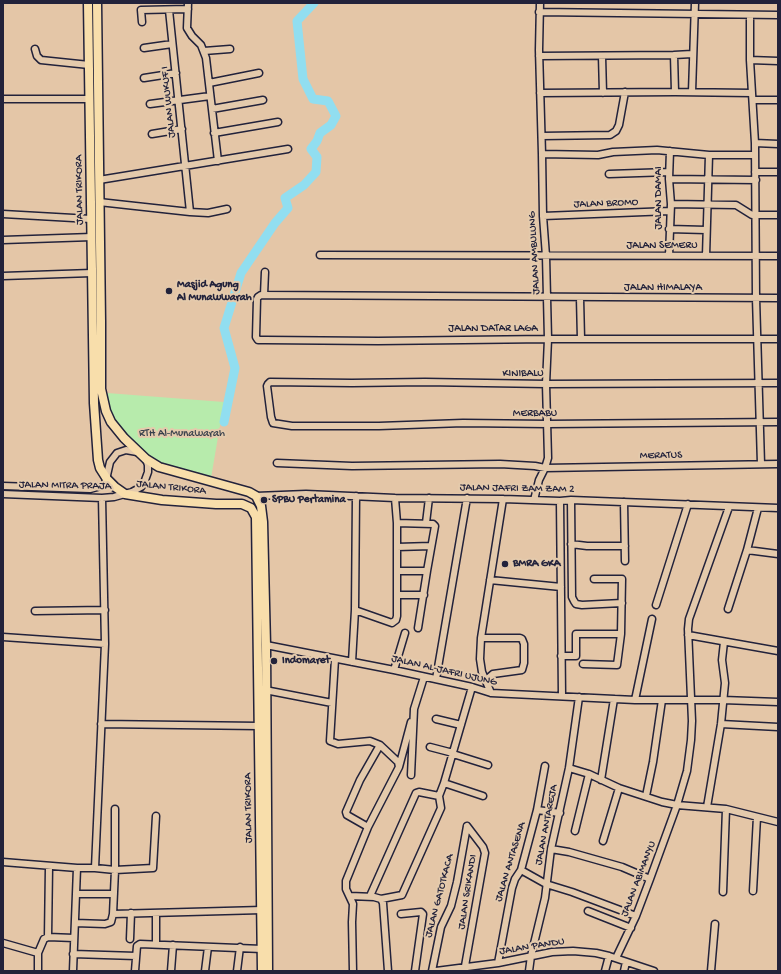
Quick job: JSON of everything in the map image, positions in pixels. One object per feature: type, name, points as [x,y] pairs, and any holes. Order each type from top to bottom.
[{"type":"main road","name":"JALAN TRIKORA","points":[[88,3],[90,99],[94,120],[99,180],[94,403],[98,460],[100,468],[114,487],[125,494],[162,500],[216,504],[242,504],[251,508],[256,517],[261,595]]},
{"type":"main road","name":"JALAN TRIKORA","points":[[96,3],[91,219],[92,273],[97,321],[101,389],[106,411],[116,430],[138,452],[159,468],[250,492],[256,496],[261,506],[259,726],[262,971]]},
{"type":"main road","name":"JALAN TRIKORA","points":[[261,606],[266,645],[265,690],[268,971]]},
{"type":"street","name":"JALAN AMBULUNG","points":[[534,500],[539,480],[548,458],[546,384],[548,339],[539,56],[540,3]]},
{"type":"street","points":[[692,92],[692,54],[695,3]]},
{"type":"street","points":[[142,22],[141,10],[169,10],[188,6],[187,28],[204,51],[218,161]]},
{"type":"street","name":"JALAN WUKUF I","points":[[169,10],[190,212]]},
{"type":"street","points":[[540,12],[778,15]]},
{"type":"street","points":[[750,15],[750,60],[756,180],[756,298],[761,464]]},
{"type":"street","points":[[144,48],[172,44]]},
{"type":"street","points":[[35,49],[36,56],[41,60],[89,65]]},
{"type":"street","points":[[204,51],[230,49]]},
{"type":"street","points":[[539,56],[692,54]]},
{"type":"street","points":[[674,55],[675,92]]},
{"type":"street","points":[[602,56],[603,93]]},
{"type":"street","points":[[750,60],[778,61]]},
{"type":"street","points":[[144,78],[176,73]]},
{"type":"street","points":[[209,83],[259,73]]},
{"type":"street","points":[[542,136],[610,135],[616,131],[620,125],[625,92]]},
{"type":"street","points":[[540,93],[752,93]]},
{"type":"street","points":[[150,104],[210,96]]},
{"type":"street","points":[[3,98],[90,99]]},
{"type":"street","points":[[212,109],[263,100]]},
{"type":"street","points":[[753,100],[778,100]]},
{"type":"street","points":[[214,133],[278,122]]},
{"type":"street","points":[[152,134],[182,129]]},
{"type":"street","points":[[755,144],[778,144]]},
{"type":"street","points":[[99,180],[186,167],[288,149]]},
{"type":"street","points":[[542,154],[598,155],[613,152],[657,150],[670,151]]},
{"type":"street","name":"JALAN DAMAI","points":[[669,256],[671,204],[669,179],[670,151],[710,156],[754,155]]},
{"type":"street","points":[[706,256],[710,156]]},
{"type":"street","points":[[609,174],[669,172]]},
{"type":"street","points":[[755,172],[778,172]]},
{"type":"street","points":[[669,179],[756,180]]},
{"type":"street","points":[[99,202],[208,213],[227,209]]},
{"type":"street","points":[[671,204],[736,205],[749,214],[778,215]]},
{"type":"street","name":"JALAN BROMO","points":[[543,216],[670,211]]},
{"type":"street","points":[[3,214],[91,219]]},
{"type":"street","points":[[669,229],[706,230]]},
{"type":"street","points":[[3,240],[92,237]]},
{"type":"street","name":"JALAN SEMERU","points":[[320,255],[778,256]]},
{"type":"street","points":[[264,295],[265,272]]},
{"type":"street","points":[[3,276],[92,273]]},
{"type":"street","name":"JALAN HIMALAYA","points":[[264,295],[547,298],[778,298]]},
{"type":"street","name":"JALAN DATAR LAGA","points":[[264,295],[259,296],[257,299],[256,337],[258,340],[778,339]]},
{"type":"street","points":[[580,298],[581,339]]},
{"type":"street","name":"KINIBALU","points":[[268,383],[778,383]]},
{"type":"street","name":"MERBABU","points":[[268,383],[267,389],[273,423],[292,426],[380,426],[463,423],[548,424],[778,422]]},
{"type":"street","points":[[107,479],[110,462],[117,453],[126,450],[138,452]]},
{"type":"street","points":[[125,494],[137,490],[144,482],[148,472],[146,459]]},
{"type":"street","name":"MERATUS","points":[[277,463],[352,466],[500,464],[545,468],[778,464]]},
{"type":"street","name":"JALAN MITRA PRAJA","points":[[3,486],[90,489],[105,484],[107,479]]},
{"type":"street","name":"JALAN MITRA PRAJA","points":[[3,494],[102,498],[125,494]]},
{"type":"street","name":"JALAN JAFRI ZAM ZAM 2","points":[[256,496],[306,494],[395,498],[503,498],[778,508]]},
{"type":"street","points":[[352,662],[355,610],[356,496]]},
{"type":"street","points":[[95,868],[105,644],[102,498]]},
{"type":"street","points":[[355,610],[392,623],[396,620],[397,523],[395,498]]},
{"type":"street","points":[[426,523],[429,498]]},
{"type":"street","points":[[436,679],[467,498]]},
{"type":"street","points":[[491,693],[482,672],[480,659],[481,638],[503,498]]},
{"type":"street","points":[[570,500],[572,598],[576,604],[622,603]]},
{"type":"street","points":[[560,501],[562,696]]},
{"type":"street","points":[[624,502],[625,561]]},
{"type":"street","points":[[656,605],[688,504]]},
{"type":"street","name":"JALAN ABIMANYU","points":[[616,958],[636,916],[677,805],[687,771],[691,740],[692,700],[688,635],[689,619],[729,507]]},
{"type":"street","points":[[728,609],[747,550],[758,508]]},
{"type":"street","points":[[397,523],[426,523],[435,525],[418,628]]},
{"type":"street","points":[[571,544],[587,546],[625,546]]},
{"type":"street","points":[[397,547],[432,546]]},
{"type":"street","points":[[747,550],[778,554]]},
{"type":"street","points":[[397,571],[427,571]]},
{"type":"street","points":[[583,664],[617,665],[621,634],[622,579],[594,580]]},
{"type":"street","points":[[490,580],[561,587]]},
{"type":"street","points":[[397,595],[424,595]]},
{"type":"street","points":[[35,611],[105,610]]},
{"type":"street","points":[[635,700],[652,619]]},
{"type":"street","points":[[394,670],[405,632]]},
{"type":"street","points":[[561,656],[576,656],[576,634],[621,634]]},
{"type":"street","points":[[688,635],[778,651]]},
{"type":"street","points":[[3,637],[105,644]]},
{"type":"street","points":[[481,638],[520,638],[524,644],[524,663],[522,670],[493,674],[486,680]]},
{"type":"street","points":[[707,807],[721,724],[725,683],[722,660],[724,642]]},
{"type":"street","name":"JALAN AL-JAFRI UJUNG","points":[[266,645],[394,670],[472,687],[491,693],[635,700],[723,700],[778,702]]},
{"type":"street","points":[[335,659],[330,741],[338,744],[370,741],[380,745],[398,762],[400,767]]},
{"type":"street","points":[[353,971],[352,922],[354,909],[346,889],[346,881],[368,828],[400,767],[414,709],[424,677]]},
{"type":"street","points":[[350,896],[370,896],[381,899],[402,895],[441,805],[438,796],[444,783],[472,687]]},
{"type":"street","points":[[265,690],[332,703]]},
{"type":"street","name":"JALAN ANTAREJA","points":[[529,971],[545,898],[551,849],[569,768],[579,697]]},
{"type":"street","points":[[601,780],[614,699]]},
{"type":"street","points":[[646,796],[653,762],[662,700]]},
{"type":"street","points":[[411,775],[414,709]]},
{"type":"street","points":[[436,718],[462,725]]},
{"type":"street","points":[[101,724],[259,726]]},
{"type":"street","points":[[721,724],[778,727]]},
{"type":"street","points":[[368,828],[347,815],[346,812],[360,780],[380,745]]},
{"type":"street","points":[[430,747],[488,765]]},
{"type":"street","name":"JALAN ANTASENA","points":[[498,963],[512,888],[515,879],[521,870],[537,810],[545,766]]},
{"type":"street","points":[[569,768],[589,774],[619,788],[662,802],[677,805],[726,809],[778,822]]},
{"type":"street","points":[[575,831],[589,774]]},
{"type":"street","points":[[444,783],[483,796]]},
{"type":"street","points":[[603,841],[619,788]]},
{"type":"street","points":[[370,896],[416,793],[419,792],[438,796]]},
{"type":"street","points":[[75,923],[108,924],[111,922],[115,870],[115,808]]},
{"type":"street","points":[[723,892],[726,809]]},
{"type":"street","points":[[537,810],[560,813]]},
{"type":"street","points":[[3,862],[49,867],[115,870],[152,868],[156,816]]},
{"type":"street","points":[[753,891],[756,817]]},
{"type":"street","name":"JALAN SRIKANDI","points":[[462,968],[485,853],[483,847],[467,826]]},
{"type":"street","name":"JALAN GATOTKACA","points":[[432,971],[441,927],[451,906],[457,882],[467,826]]},
{"type":"street","points":[[551,849],[569,852],[622,867],[650,879]]},
{"type":"street","points":[[48,937],[49,867]]},
{"type":"street","points":[[73,971],[77,868]]},
{"type":"street","points":[[521,870],[546,884],[636,916]]},
{"type":"street","points":[[76,894],[114,894]]},
{"type":"street","points":[[381,899],[383,906],[388,971]]},
{"type":"street","points":[[112,914],[262,910]]},
{"type":"street","points":[[588,911],[631,928]]},
{"type":"street","points":[[402,914],[421,912],[423,914],[416,971]]},
{"type":"street","points":[[130,939],[131,913]]},
{"type":"street","points":[[156,913],[156,942]]},
{"type":"street","points":[[711,971],[715,924]]},
{"type":"street","points":[[38,971],[38,954],[44,939],[48,937],[74,938]]},
{"type":"street","points":[[3,943],[38,954]]},
{"type":"street","points":[[135,971],[136,956],[139,944],[262,949]]},
{"type":"street","points":[[171,971],[173,945]]},
{"type":"street","points":[[205,971],[208,946]]},
{"type":"street","points":[[237,971],[240,947]]},
{"type":"street","name":"JALAN PANDU","points":[[436,971],[498,963],[552,952],[596,953],[654,971]]},
{"type":"street","points":[[74,954],[136,956]]},
{"type":"street","points":[[606,971],[609,956]]},
{"type":"street","points":[[624,971],[626,962]]},
{"type":"green space","name":"RTH Al-Munawarah","points":[[107,393],[224,402],[211,478],[150,460],[118,427],[111,415]]},
{"type":"waterway","points":[[224,422],[235,368],[224,328],[241,273],[275,223],[288,208],[285,198],[304,185],[316,172],[317,157],[311,149],[317,141],[320,133],[331,125],[336,116],[328,101],[313,99],[303,79],[297,21],[314,3]]},
{"type":"place","name":"Masjid Agung Al Munawwarah","points":[[169,291]]},
{"type":"place","name":"SPBU Pertamina","points":[[264,500]]},
{"type":"place","name":"BMRA GKA","points":[[505,564]]},
{"type":"place","name":"Indomaret","points":[[274,661]]}]
